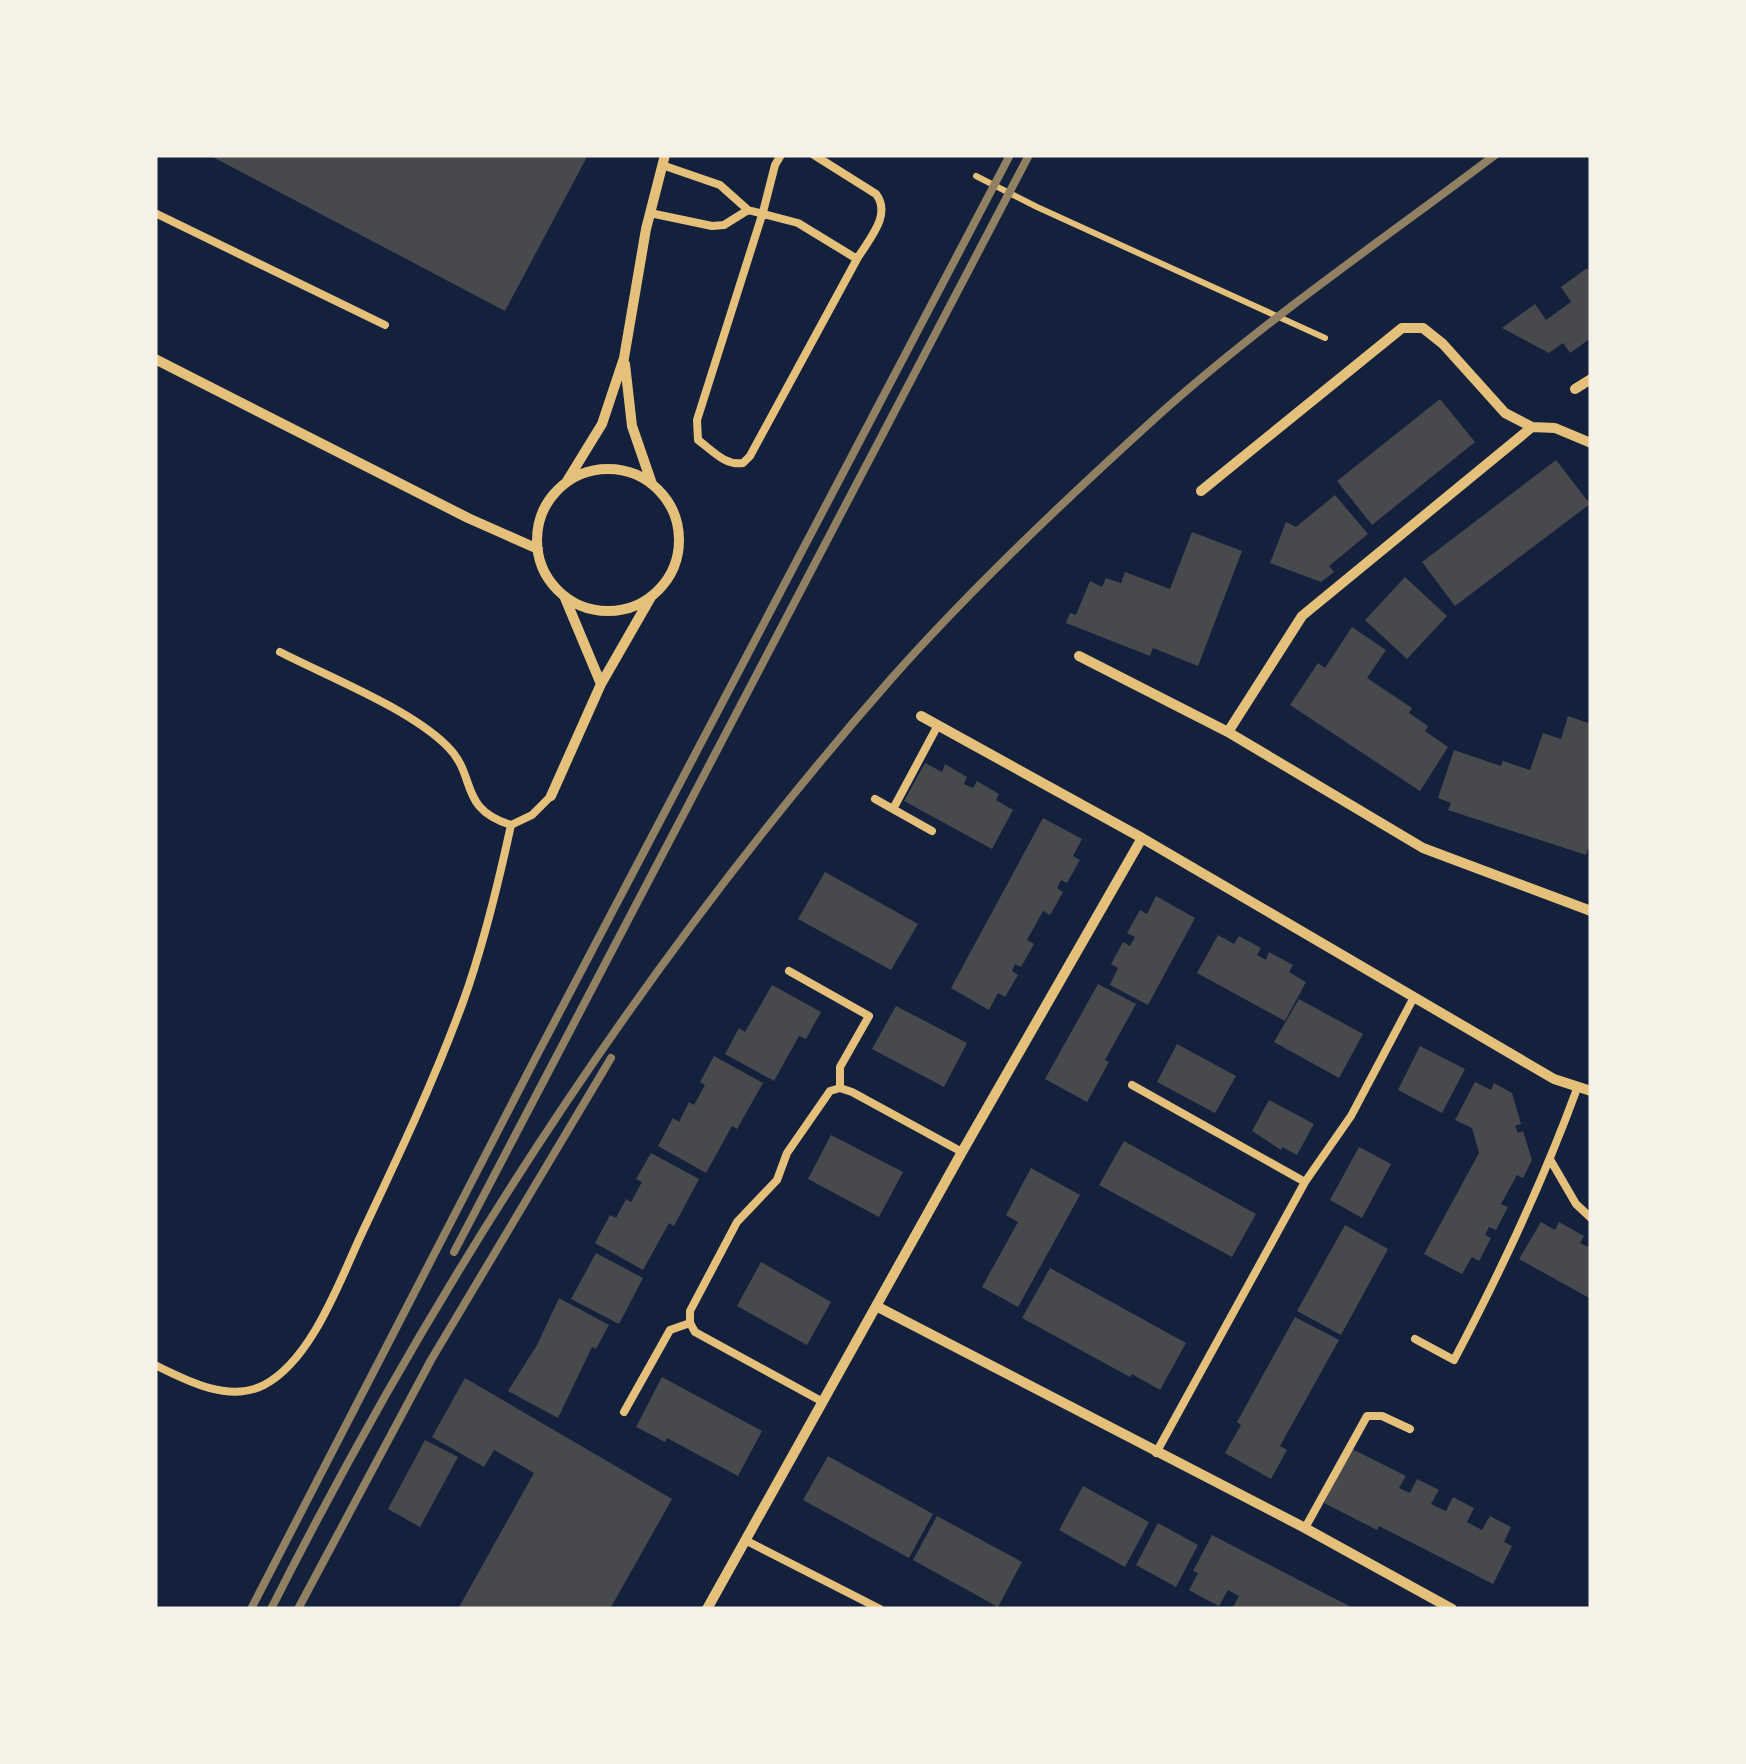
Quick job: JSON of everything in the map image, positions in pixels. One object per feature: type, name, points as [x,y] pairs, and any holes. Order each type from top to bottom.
[{"type":"street","points":[[568,481],[602,424],[624,358],[650,212],[664,160]]},
{"type":"street","points":[[1200,491],[1402,328],[1423,328],[1444,344],[1505,412],[1532,427],[1554,428],[1591,443]]},
{"type":"street","points":[[551,796],[601,684],[677,558],[680,539],[675,514],[652,484],[632,426],[624,358]]},
{"type":"street","points":[[155,359],[468,518],[538,549]]},
{"type":"street","points":[[1575,389],[1591,379]]},
{"type":"street","points":[[1228,732],[1302,616],[1532,427]]},
{"type":"street","points":[[652,484],[619,469],[590,471],[555,492],[542,513],[537,533],[538,549],[550,582],[585,608],[613,612],[652,596]]},
{"type":"street","points":[[564,596],[601,684]]},
{"type":"street","points":[[1079,656],[1228,732],[1422,848],[1591,911]]},
{"type":"street","points":[[921,716],[1142,838],[1554,1079],[1591,1090]]},
{"type":"street","points":[[707,1609],[1142,838]]},
{"type":"street","points":[[876,1306],[1305,1528],[1452,1609]]},
{"type":"lane","points":[[781,155],[696,420],[698,440],[726,461],[743,464],[884,214],[876,194],[814,155]]},
{"type":"lane","points":[[664,160],[720,185],[748,210],[798,223],[857,258]]},
{"type":"lane","points":[[650,212],[712,226],[724,225],[748,210]]},
{"type":"lane","points":[[155,213],[385,325]]},
{"type":"lane","points":[[280,652],[426,727],[452,750],[477,806],[491,818],[511,825],[532,815],[551,796]]},
{"type":"lane","points":[[892,809],[938,725]]},
{"type":"lane","points":[[874,799],[932,831]]},
{"type":"lane","points":[[155,1366],[212,1389],[246,1392],[262,1386],[286,1368],[314,1331],[425,1099],[464,1000],[490,919],[511,825]]},
{"type":"lane","points":[[789,971],[869,1016],[840,1068],[840,1088]]},
{"type":"lane","points":[[1156,1452],[1305,1182],[1351,1116],[1414,997]]},
{"type":"lane","points":[[1132,1085],[1305,1182]]},
{"type":"lane","points":[[1415,1339],[1454,1360],[1502,1269],[1551,1161],[1578,1086]]},
{"type":"lane","points":[[824,1402],[695,1332],[690,1323],[690,1311],[736,1222],[777,1180],[787,1153],[830,1091],[840,1088],[962,1152]]},
{"type":"lane","points":[[1551,1161],[1576,1204],[1591,1218]]},
{"type":"lane","points":[[624,1412],[670,1330],[690,1323]]},
{"type":"lane","points":[[1305,1528],[1367,1416],[1382,1416],[1410,1430]]},
{"type":"lane","points":[[747,1541],[880,1609]]},
{"type":"path","points":[[976,176],[1325,338]]},
{"type":"building","points":[[209,155],[588,155],[505,311]]},
{"type":"building","points":[[1587,268],[1591,274],[1591,338],[1570,353],[1563,343],[1549,353],[1502,328],[1535,304],[1546,320],[1571,302],[1561,287]]},
{"type":"building","points":[[1440,399],[1475,442],[1372,525],[1337,481]]},
{"type":"building","points":[[1556,460],[1590,504],[1455,606],[1422,562]]},
{"type":"building","points":[[1335,495],[1368,534],[1329,566],[1334,572],[1321,582],[1270,563],[1286,522],[1296,527]]},
{"type":"building","points":[[1192,532],[1242,551],[1198,666],[1153,648],[1150,656],[1066,623],[1070,613],[1076,615],[1090,581],[1102,587],[1106,578],[1121,583],[1125,572],[1170,589]]},
{"type":"building","points":[[1405,577],[1447,616],[1407,659],[1365,620]]},
{"type":"building","points":[[1352,627],[1386,650],[1367,678],[1412,708],[1409,713],[1428,726],[1425,731],[1448,747],[1420,791],[1290,705],[1318,663],[1325,668]]},
{"type":"building","points":[[1568,716],[1591,724],[1591,839],[1586,855],[1448,810],[1451,803],[1438,798],[1454,750],[1501,766],[1503,761],[1530,770],[1543,733],[1561,739]]},
{"type":"building","points":[[925,763],[942,772],[945,764],[967,777],[964,784],[973,788],[977,781],[999,794],[996,800],[1013,810],[992,849],[904,801]]},
{"type":"building","points":[[1043,818],[1082,839],[1073,856],[1080,860],[1067,883],[1061,880],[1057,888],[1063,892],[1050,915],[1043,911],[1027,940],[1034,944],[1021,967],[1015,964],[1012,971],[1018,975],[1005,997],[998,993],[989,1010],[951,988]]},
{"type":"building","points":[[825,872],[918,924],[891,970],[798,919]]},
{"type":"building","points":[[1156,896],[1195,918],[1148,1005],[1110,985],[1118,968],[1111,964],[1123,942],[1130,946],[1135,937],[1127,933],[1140,910],[1147,914]]},
{"type":"building","points":[[1218,935],[1234,944],[1239,936],[1261,948],[1257,955],[1266,960],[1269,952],[1293,965],[1289,972],[1306,982],[1285,1021],[1197,973]]},
{"type":"building","points":[[1098,984],[1136,1004],[1087,1102],[1045,1079]]},
{"type":"building","points":[[772,985],[821,1012],[806,1039],[799,1036],[774,1081],[725,1054],[739,1028],[745,1032]]},
{"type":"building","points":[[1299,999],[1363,1034],[1339,1078],[1274,1042]]},
{"type":"building","points":[[896,1006],[967,1043],[944,1087],[872,1049]]},
{"type":"building","points":[[1177,1044],[1236,1076],[1215,1113],[1157,1082]]},
{"type":"building","points":[[1420,1046],[1465,1069],[1442,1113],[1398,1090]]},
{"type":"building","points":[[714,1056],[763,1083],[737,1129],[732,1126],[706,1173],[658,1146],[673,1118],[679,1122],[689,1102],[694,1105],[705,1085],[700,1082]]},
{"type":"building","points":[[1475,1082],[1491,1090],[1494,1083],[1512,1093],[1521,1124],[1515,1126],[1518,1133],[1523,1131],[1532,1160],[1523,1178],[1517,1175],[1501,1204],[1508,1207],[1496,1230],[1489,1227],[1485,1235],[1491,1238],[1479,1261],[1472,1257],[1462,1274],[1424,1254],[1479,1153],[1472,1128],[1455,1120]]},
{"type":"building","points":[[1269,1100],[1314,1124],[1297,1155],[1282,1147],[1281,1150],[1252,1131]]},
{"type":"building","points":[[831,1135],[903,1172],[879,1217],[808,1179]]},
{"type":"building","points":[[1124,1141],[1256,1214],[1232,1257],[1099,1185]]},
{"type":"building","points":[[1359,1147],[1391,1164],[1362,1218],[1330,1200]]},
{"type":"building","points":[[651,1153],[699,1179],[674,1226],[669,1223],[643,1270],[595,1243],[610,1215],[616,1218],[626,1199],[631,1202],[642,1182],[636,1179]]},
{"type":"building","points":[[1031,1168],[1080,1195],[1018,1307],[982,1287],[1018,1222],[1006,1215]]},
{"type":"building","points":[[1541,1222],[1555,1230],[1559,1222],[1584,1236],[1580,1243],[1588,1247],[1591,1241],[1591,1299],[1519,1259]]},
{"type":"building","points":[[1345,1225],[1388,1249],[1341,1335],[1297,1311]]},
{"type":"building","points":[[596,1253],[643,1278],[619,1324],[571,1299]]},
{"type":"building","points":[[761,1262],[831,1302],[807,1345],[737,1306]]},
{"type":"building","points":[[1050,1268],[1186,1343],[1160,1390],[1022,1318]]},
{"type":"building","points":[[559,1298],[609,1325],[596,1349],[592,1347],[558,1418],[508,1391],[537,1345]]},
{"type":"building","points":[[1295,1317],[1339,1340],[1280,1446],[1287,1450],[1271,1479],[1225,1453],[1241,1425],[1237,1422]]},
{"type":"building","points":[[662,1377],[762,1431],[738,1476],[667,1438],[665,1442],[636,1427]]},
{"type":"building","points":[[465,1378],[672,1499],[610,1609],[458,1609],[534,1473],[494,1450],[484,1467],[432,1437]]},
{"type":"building","points":[[425,1440],[458,1457],[420,1527],[388,1509]]},
{"type":"building","points":[[1352,1449],[1406,1476],[1399,1488],[1410,1493],[1417,1479],[1439,1490],[1431,1504],[1439,1508],[1446,1511],[1453,1497],[1474,1508],[1467,1522],[1482,1530],[1490,1516],[1511,1527],[1504,1542],[1512,1546],[1493,1584],[1379,1526],[1377,1530],[1324,1503]]},
{"type":"building","points":[[828,1456],[933,1514],[909,1558],[803,1500]]},
{"type":"building","points":[[1083,1486],[1149,1522],[1125,1567],[1059,1530]]},
{"type":"building","points":[[937,1516],[1022,1562],[998,1607],[913,1560]]},
{"type":"building","points":[[1158,1523],[1198,1545],[1176,1587],[1136,1565]]},
{"type":"building","points":[[1212,1535],[1355,1609],[1232,1609],[1239,1596],[1228,1590],[1219,1606],[1205,1599],[1189,1590],[1198,1573],[1193,1571]]},
{"type":"railway","points":[[251,1609],[1010,155]]},
{"type":"railway","points":[[454,1252],[1029,155]]},
{"type":"railway","points":[[271,1609],[404,1362],[476,1242],[631,1009],[800,786],[953,612],[1152,421],[1277,317],[1495,155]]},
{"type":"railway","points":[[298,1609],[431,1360],[611,1058]]}]
